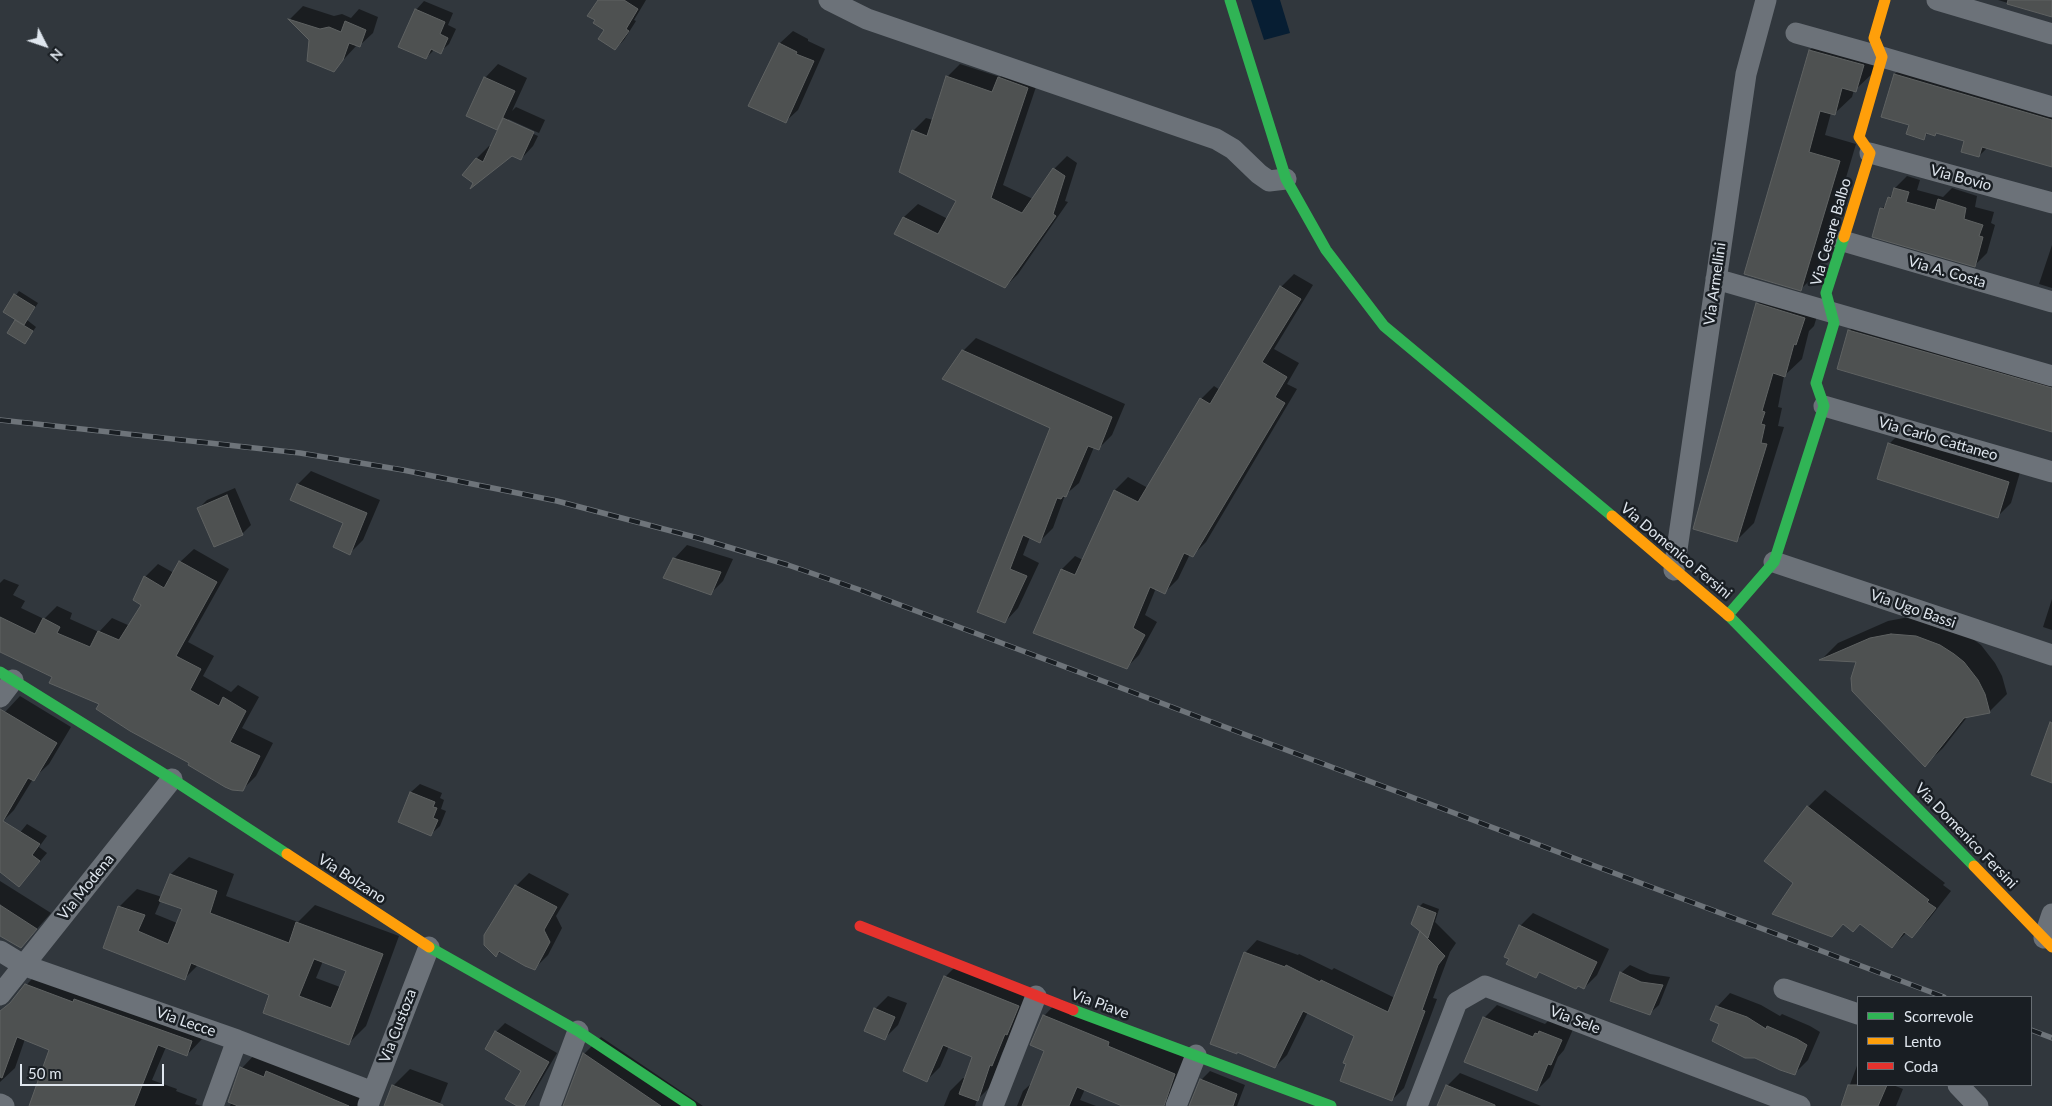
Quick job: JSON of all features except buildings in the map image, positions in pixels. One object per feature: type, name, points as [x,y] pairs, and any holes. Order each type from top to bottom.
[{"type":"street","points":[[829,0],[868,18],[1216,139],[1233,149],[1269,181],[1286,180]]},
{"type":"street","name":"Via Domenico Fersini","points":[[1230,0],[1286,180],[1326,250],[1384,326],[1539,454],[1728,615],[2048,942]]},
{"type":"street","name":"Via Armellini","points":[[1674,570],[1746,74],[1766,0]]},
{"type":"street","points":[[1870,153],[1860,137],[1882,57],[1874,38],[1885,0]]},
{"type":"street","points":[[1937,0],[2052,34]]},
{"type":"street","points":[[1796,33],[2052,107]]},
{"type":"street","name":"Via Bovio","points":[[1870,153],[2052,203]]},
{"type":"street","name":"Via Cesare Balbo","points":[[1824,406],[1816,383],[1834,323],[1826,293],[1870,153]]},
{"type":"street","name":"Via A. Costa","points":[[1843,241],[2052,302]]},
{"type":"street","points":[[1716,278],[2052,376]]},
{"type":"street","points":[[1728,615],[1774,562],[1824,406]]},
{"type":"street","name":"Via Carlo Cattaneo","points":[[1824,406],[2052,472]]},
{"type":"street","name":"Via Ugo Bassi","points":[[1774,562],[2052,655]]},
{"type":"street","name":"Via Bolzano","points":[[4,683],[172,779],[429,947],[578,1031],[666,1098],[691,1106]]},
{"type":"street","name":"Via Modena","points":[[0,994],[172,779]]},
{"type":"street","points":[[2048,942],[2052,914]]},
{"type":"street","name":"Via Piave","points":[[860,926],[1036,996],[1331,1106]]},
{"type":"street","name":"Via Custoza","points":[[370,1099],[429,947]]},
{"type":"street","name":"Via Lecce","points":[[0,951],[23,965],[237,1040],[370,1099]]},
{"type":"street","name":"Via Sele","points":[[1417,1106],[1457,1002],[1485,986],[1800,1106]]},
{"type":"street","points":[[1784,989],[1857,1014]]},
{"type":"street","points":[[993,1106],[1036,996]]},
{"type":"street","points":[[550,1106],[578,1031]]},
{"type":"street","points":[[213,1106],[237,1040]]},
{"type":"street","points":[[1176,1106],[1196,1055]]},
{"type":"street","points":[[1959,1086],[1978,1106]]},
{"type":"street","points":[[0,1104],[4,1106]]},
{"type":"water","points":[[1251,0],[1280,0],[1290,33],[1264,40]]},
{"type":"railway","points":[[0,420],[300,453],[403,470],[557,501],[698,538],[788,565],[863,591],[1941,996]]},
{"type":"railway","points":[[2032,1030],[2052,1038]]},
{"type":"traffic: fast","points":[[1230,0],[1286,179],[1326,250],[1384,326],[1612,516]]},
{"type":"traffic: fast","points":[[1728,615],[1774,562],[1824,406],[1816,383],[1834,323],[1826,293],[1844,237]]},
{"type":"traffic: fast","points":[[1729,616],[1974,866]]},
{"type":"traffic: fast","points":[[0,672],[172,779],[287,854]]},
{"type":"traffic: fast","points":[[429,947],[578,1031],[691,1106]]},
{"type":"traffic: fast","points":[[1073,1010],[1331,1106]]},
{"type":"traffic: slow","points":[[1844,237],[1870,153],[1859,137],[1882,57],[1874,38],[1885,0]]},
{"type":"traffic: slow","points":[[1612,516],[1729,616]]},
{"type":"traffic: slow","points":[[287,854],[429,947]]},
{"type":"traffic: slow","points":[[1974,866],[2052,947]]},
{"type":"traffic: jam","points":[[860,926],[1073,1010]]}]
